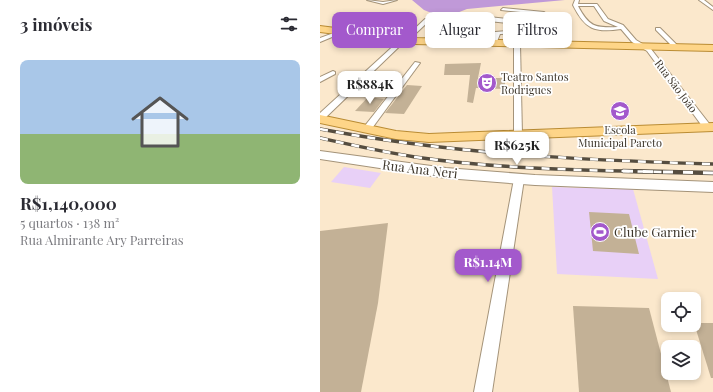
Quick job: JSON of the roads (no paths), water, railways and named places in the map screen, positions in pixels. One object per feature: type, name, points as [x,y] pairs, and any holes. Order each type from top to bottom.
[{"type":"main road","points":[[320,29],[332,31]]},
{"type":"main road","points":[[572,45],[713,48]]},
{"type":"main road","points":[[320,119],[396,135],[429,138],[710,127]]},
{"type":"main road","name":"Rua Ana Neri","points":[[320,155],[446,173],[518,179],[713,187]]},
{"type":"street","points":[[369,0],[383,3],[395,0]]},
{"type":"street","points":[[582,0],[576,1],[575,5],[586,23],[594,29],[622,28]]},
{"type":"street","points":[[701,0],[713,9]]},
{"type":"street","name":"Rua São João","points":[[575,5],[595,5],[610,23],[622,28],[634,41],[652,54],[710,127]]},
{"type":"street","points":[[503,9],[532,12]]},
{"type":"street","points":[[596,15],[603,15]]},
{"type":"street","points":[[581,16],[588,16]]},
{"type":"street","points":[[417,29],[425,22]]},
{"type":"street","points":[[658,29],[676,47]]},
{"type":"street","points":[[495,40],[498,32],[503,32]]},
{"type":"street","points":[[320,40],[332,35]]},
{"type":"street","points":[[320,119],[395,48]]},
{"type":"street","points":[[517,48],[518,135]]},
{"type":"street","points":[[367,129],[417,63]]},
{"type":"street","points":[[320,80],[333,73]]},
{"type":"street","points":[[483,392],[518,179]]},
{"type":"railway","points":[[320,129],[369,138],[467,150],[565,158],[713,164]]},
{"type":"railway","points":[[320,138],[403,155],[446,161],[539,168],[655,172]]},
{"type":"railway","points":[[623,171],[655,172]]},
{"type":"railway","points":[[655,172],[713,173]]},
{"type":"railway","points":[[655,172],[664,172]]},
{"type":"place","name":"Teatro Santos Rodrigues","points":[[487,83]]},
{"type":"place","name":"Escola Municipal Pareto","points":[[620,111]]},
{"type":"place","name":"Clube Garnier","points":[[600,232]]}]
